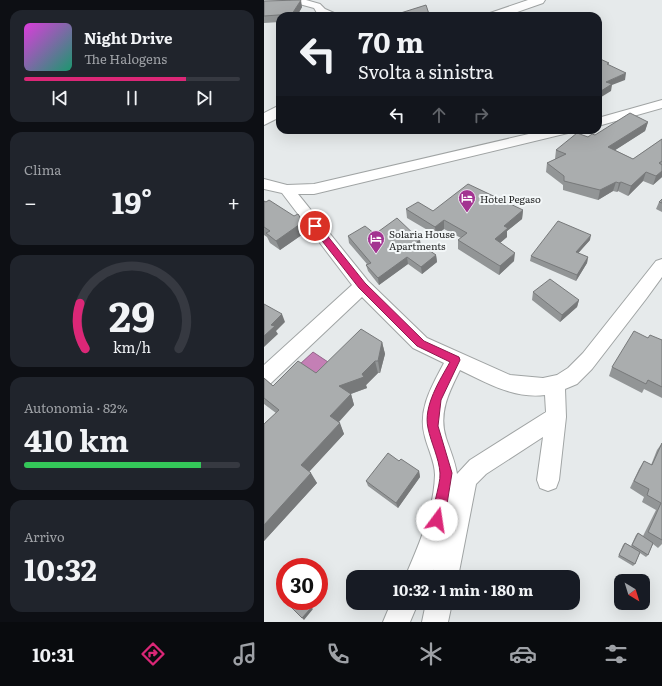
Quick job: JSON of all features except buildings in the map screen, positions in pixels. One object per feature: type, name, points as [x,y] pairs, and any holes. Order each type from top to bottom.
[{"type":"main road","points":[[505,12],[539,0]]},
{"type":"street","points":[[284,2],[296,1],[317,6],[324,12]]},
{"type":"street","points":[[602,121],[662,104]]},
{"type":"street","points":[[264,184],[287,190],[323,187],[546,134]]},
{"type":"street","points":[[287,190],[362,286],[420,344],[507,383],[519,386],[543,387],[555,384],[574,375],[662,265]]},
{"type":"street","points":[[264,377],[362,286]]},
{"type":"street","points":[[422,570],[442,504],[446,473],[433,426],[436,400],[456,360]]},
{"type":"street","points":[[548,480],[556,417],[555,384]]},
{"type":"street","points":[[446,570],[466,479],[478,467],[556,417]]},
{"type":"street","points":[[396,622],[402,610]]},
{"type":"street","points":[[435,622],[438,610]]},
{"type":"shaded area","points":[[313,352],[334,366],[321,379],[299,365]]},
{"type":"place","name":"Hotel Pegaso","points":[[467,213]]},
{"type":"place","name":"Solaria House Apartments","points":[[376,254]]},
{"type":"route","points":[[315,226],[362,286],[420,344],[456,360],[436,400],[433,426],[446,473],[442,504],[437,520]]}]
